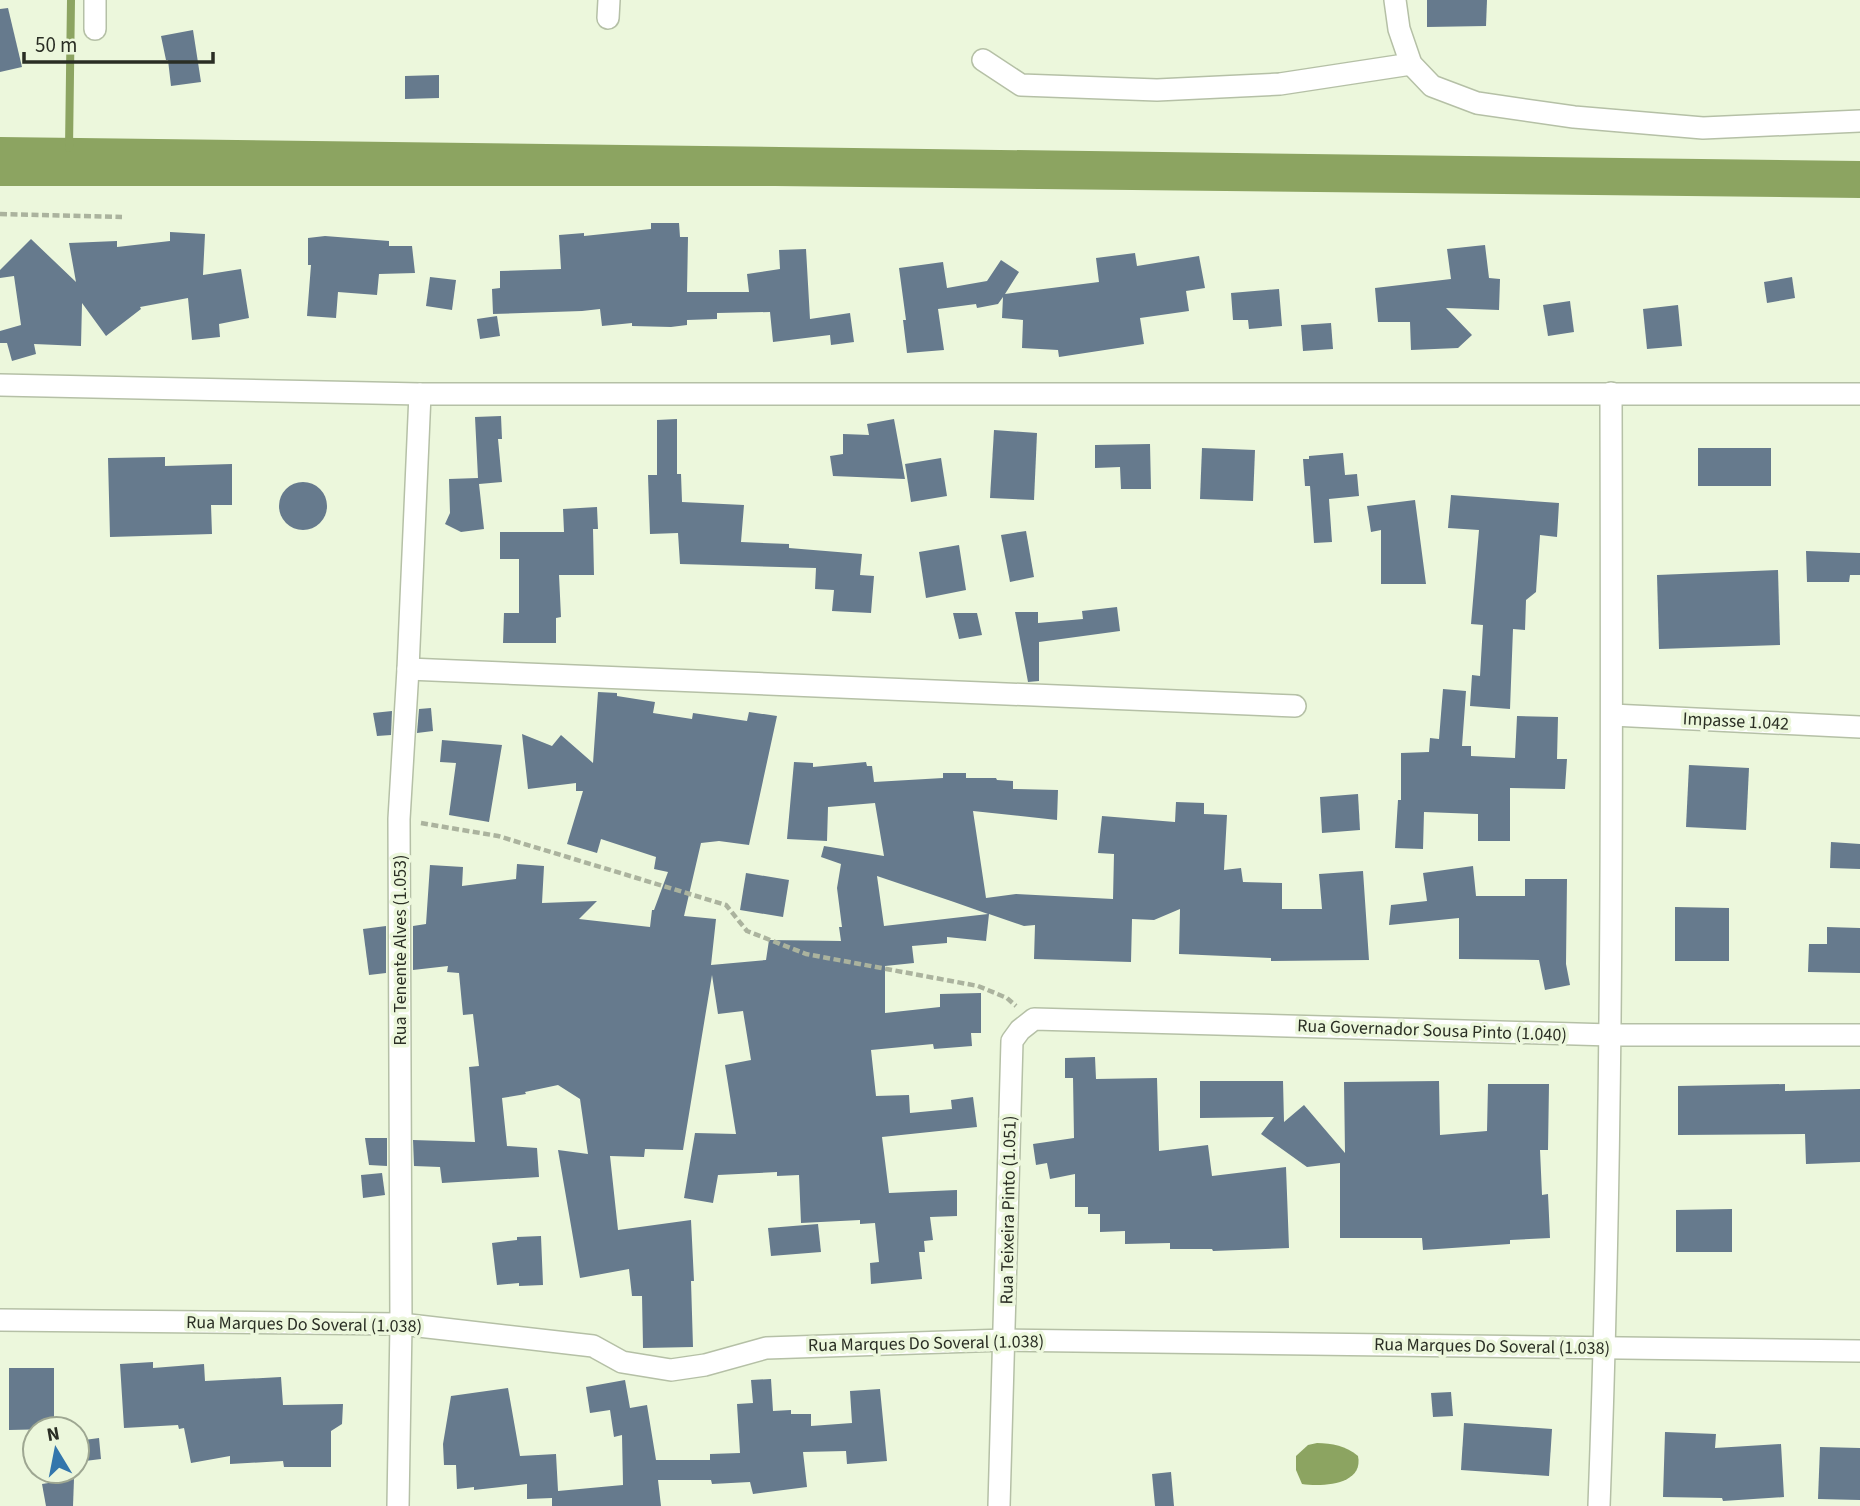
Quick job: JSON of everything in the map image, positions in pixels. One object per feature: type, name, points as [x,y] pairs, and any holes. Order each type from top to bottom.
[{"type":"street","points":[[95,0],[95,29]]},
{"type":"street","points":[[1395,0],[1399,29],[1411,64],[1432,86],[1477,103],[1574,117],[1703,128],[1860,121]]},
{"type":"street","points":[[983,60],[1021,85],[1157,90],[1280,84],[1411,64]]},
{"type":"street","points":[[0,385],[420,394],[1860,394]]},
{"type":"street","points":[[1598,1506],[1605,1348],[1611,1035],[1611,393]]},
{"type":"street","name":"Rua Tenente Alves (1.053)","points":[[398,1506],[401,1324],[399,819],[420,394]]},
{"type":"street","points":[[408,669],[1295,706]]},
{"type":"street","name":"Impasse 1.042","points":[[1612,715],[1860,727]]},
{"type":"street","name":"Rua Governador Sousa Pinto (1.040)","points":[[1034,1019],[1611,1035],[1860,1035]]},
{"type":"street","name":"Rua Teixeira Pinto (1.051)","points":[[999,1506],[1012,1041],[1020,1030],[1034,1019]]},
{"type":"street","name":"Rua Marques Do Soveral (1.038)","points":[[0,1320],[401,1324],[593,1346],[622,1362],[671,1370],[705,1365],[766,1348],[1005,1340],[1860,1352]]},
{"type":"path","points":[[0,214],[122,217]]},
{"type":"path","points":[[399,819],[498,836],[726,905],[747,931],[806,954],[978,986],[1007,999],[1034,1019]]},
{"type":"shaded area","points":[[0,137],[1860,161],[1860,198],[775,186],[0,186]]},
{"type":"shaded area","points":[[1317,1443],[1339,1446],[1358,1456],[1355,1473],[1340,1482],[1302,1484],[1296,1470],[1296,1456],[1308,1445]]},
{"type":"building","points":[[1427,0],[1487,0],[1486,26],[1427,27]]},
{"type":"building","points":[[8,8],[22,67],[0,72],[0,9]]},
{"type":"building","points":[[193,30],[201,82],[171,86],[168,60],[161,36]]},
{"type":"building","points":[[439,75],[439,98],[405,99],[405,76]]},
{"type":"building","points":[[651,223],[679,223],[680,237],[688,237],[687,292],[749,292],[747,274],[780,269],[779,250],[806,249],[810,319],[850,313],[854,342],[831,345],[830,335],[773,342],[770,312],[717,313],[717,319],[687,320],[687,325],[671,327],[632,326],[632,323],[602,326],[600,309],[493,314],[492,289],[500,288],[500,271],[561,269],[559,235],[584,233],[584,236],[651,229]]},
{"type":"building","points":[[170,232],[205,234],[203,275],[241,269],[249,318],[219,324],[220,337],[192,340],[188,298],[140,307],[141,309],[106,336],[82,303],[81,346],[34,344],[36,354],[12,361],[7,343],[0,343],[0,331],[21,325],[14,276],[0,278],[0,270],[31,239],[76,282],[69,243],[117,241],[117,247],[170,241]]},
{"type":"building","points":[[325,236],[389,241],[389,246],[412,246],[415,273],[379,274],[377,295],[338,292],[336,318],[307,316],[311,265],[308,265],[308,238]]},
{"type":"building","points":[[1485,245],[1489,278],[1500,279],[1499,310],[1446,308],[1472,335],[1458,348],[1411,350],[1410,322],[1378,322],[1375,288],[1451,279],[1447,249]]},
{"type":"building","points":[[1135,253],[1137,266],[1199,256],[1205,288],[1186,291],[1189,311],[1140,318],[1144,344],[1059,357],[1058,350],[1022,348],[1023,320],[1002,318],[1003,297],[998,304],[977,308],[976,304],[938,309],[944,350],[907,353],[899,268],[943,262],[947,288],[987,281],[1001,260],[1019,272],[1005,294],[1099,282],[1096,258]]},
{"type":"building","points":[[430,277],[456,280],[452,310],[426,306]]},
{"type":"building","points":[[1792,277],[1795,298],[1767,303],[1764,282]]},
{"type":"building","points":[[1279,289],[1282,326],[1249,329],[1248,320],[1233,320],[1231,293]]},
{"type":"building","points":[[1570,301],[1574,332],[1548,336],[1543,305]]},
{"type":"building","points":[[1678,305],[1682,346],[1647,349],[1643,309]]},
{"type":"building","points":[[497,316],[500,336],[480,339],[477,319]]},
{"type":"building","points":[[1331,323],[1333,349],[1303,351],[1301,325]]},
{"type":"building","points":[[501,416],[502,439],[498,439],[502,482],[479,484],[484,529],[461,532],[445,524],[450,513],[449,479],[478,478],[475,417]]},
{"type":"building","points":[[677,419],[677,474],[681,474],[682,502],[744,505],[741,542],[789,544],[789,548],[862,554],[860,575],[874,576],[871,613],[832,611],[834,590],[815,589],[816,568],[680,564],[678,533],[650,534],[648,475],[657,475],[657,420]]},
{"type":"building","points":[[894,419],[905,479],[833,476],[830,456],[843,454],[843,434],[869,435],[867,424]]},
{"type":"building","points":[[994,430],[1037,433],[1034,500],[990,498]]},
{"type":"building","points":[[1150,444],[1151,489],[1121,489],[1120,467],[1095,468],[1095,445]]},
{"type":"building","points":[[1202,448],[1255,450],[1253,501],[1200,499]]},
{"type":"building","points":[[1698,448],[1771,448],[1771,486],[1698,486]]},
{"type":"building","points":[[1343,453],[1345,475],[1357,474],[1359,496],[1329,499],[1332,542],[1314,543],[1310,486],[1305,486],[1303,459]]},
{"type":"building","points":[[165,457],[165,466],[232,464],[232,505],[211,505],[212,534],[110,537],[108,458]]},
{"type":"building","points":[[941,458],[947,496],[911,502],[905,464]]},
{"type":"building","points":[[303,482],[320,489],[327,506],[320,523],[303,530],[286,523],[279,506],[286,489]]},
{"type":"building","points":[[1451,495],[1559,503],[1557,537],[1540,535],[1536,592],[1526,600],[1525,630],[1513,629],[1510,709],[1470,706],[1472,675],[1480,676],[1483,625],[1471,624],[1479,530],[1448,528]]},
{"type":"building","points":[[1415,500],[1426,584],[1381,584],[1381,530],[1371,532],[1367,506]]},
{"type":"building","points":[[597,507],[598,529],[593,529],[594,575],[559,575],[561,617],[556,618],[556,643],[503,643],[504,613],[519,613],[519,559],[500,559],[500,532],[564,532],[563,509]]},
{"type":"building","points":[[1026,531],[1034,577],[1010,582],[1001,535]]},
{"type":"building","points":[[959,545],[966,590],[926,598],[919,552]]},
{"type":"building","points":[[1806,551],[1860,553],[1860,575],[1850,575],[1849,582],[1807,582]]},
{"type":"building","points":[[1778,570],[1780,645],[1659,649],[1657,575]]},
{"type":"building","points":[[1117,607],[1120,631],[1039,642],[1039,681],[1028,682],[1015,612],[1038,612],[1038,623],[1083,619],[1082,611]]},
{"type":"building","points":[[953,613],[977,613],[982,635],[959,639]]},
{"type":"building","points":[[1443,689],[1466,691],[1462,746],[1471,746],[1471,756],[1515,758],[1517,716],[1558,717],[1557,759],[1567,759],[1565,789],[1510,788],[1510,841],[1478,841],[1478,814],[1424,812],[1423,849],[1395,848],[1398,800],[1401,800],[1401,753],[1429,752],[1430,738],[1439,739]]},
{"type":"building","points":[[598,692],[617,693],[617,696],[655,702],[653,713],[692,719],[693,713],[747,721],[749,712],[777,716],[749,845],[719,841],[701,843],[684,916],[716,919],[711,965],[766,960],[769,940],[841,941],[837,888],[841,864],[821,857],[824,846],[884,856],[875,803],[828,807],[827,841],[787,839],[794,762],[813,763],[813,767],[866,762],[867,766],[872,766],[874,782],[943,778],[943,773],[966,773],[966,778],[1013,781],[1013,789],[1058,790],[1057,820],[973,811],[986,898],[1016,894],[1113,899],[1114,854],[1098,853],[1102,816],[1175,822],[1176,802],[1204,803],[1204,814],[1227,815],[1224,870],[1241,868],[1243,882],[1282,883],[1282,909],[1322,909],[1319,874],[1363,871],[1369,960],[1271,961],[1271,958],[1179,954],[1180,909],[1154,920],[1132,919],[1131,962],[1034,959],[1035,925],[1024,926],[989,914],[986,941],[947,937],[947,943],[912,946],[914,963],[885,966],[885,1013],[940,1007],[940,994],[981,993],[981,1033],[971,1033],[972,1046],[934,1049],[933,1044],[871,1050],[876,1096],[909,1095],[910,1113],[952,1109],[951,1100],[973,1097],[977,1127],[882,1137],[889,1193],[957,1190],[957,1216],[930,1217],[933,1240],[924,1241],[925,1252],[919,1252],[922,1279],[871,1284],[870,1263],[879,1262],[875,1223],[860,1224],[860,1220],[801,1223],[799,1175],[777,1176],[777,1172],[718,1175],[713,1203],[684,1198],[695,1133],[736,1134],[725,1065],[751,1060],[743,1011],[718,1014],[712,975],[683,1150],[645,1149],[644,1157],[610,1156],[618,1230],[691,1220],[693,1347],[643,1348],[642,1296],[632,1296],[629,1269],[580,1278],[558,1150],[588,1154],[580,1099],[558,1085],[502,1098],[507,1146],[537,1148],[539,1177],[442,1183],[440,1167],[414,1166],[413,1140],[475,1142],[469,1067],[479,1066],[473,1014],[463,1015],[459,973],[447,972],[448,966],[413,970],[413,926],[426,924],[430,865],[463,867],[462,886],[516,879],[517,864],[544,866],[542,903],[597,901],[579,919],[650,927],[652,910],[668,872],[654,869],[656,857],[601,839],[597,853],[567,844],[583,791],[576,791],[576,783],[528,789],[522,734],[552,746],[561,735],[593,763]],"holes":[[[877,876],[988,914],[884,926]]]},
{"type":"building","points":[[431,708],[433,731],[417,733],[419,709]]},
{"type":"building","points":[[392,711],[391,735],[377,736],[373,713]]},
{"type":"building","points":[[442,740],[502,745],[489,822],[449,815],[456,763],[440,762]]},
{"type":"building","points":[[1689,765],[1749,768],[1746,830],[1686,827]]},
{"type":"building","points":[[1358,794],[1360,830],[1322,833],[1320,797]]},
{"type":"building","points":[[1831,842],[1860,844],[1860,869],[1830,868]]},
{"type":"building","points":[[1473,866],[1476,896],[1525,896],[1525,879],[1567,879],[1566,964],[1570,985],[1545,990],[1539,960],[1459,959],[1459,918],[1389,925],[1391,905],[1427,901],[1423,873]]},
{"type":"building","points":[[746,873],[789,880],[783,917],[740,910]]},
{"type":"building","points":[[1675,907],[1729,908],[1729,961],[1675,961]]},
{"type":"building","points":[[386,926],[386,973],[369,975],[363,929]]},
{"type":"building","points":[[1827,927],[1860,928],[1860,973],[1808,972],[1809,944],[1827,944]]},
{"type":"building","points":[[1095,1057],[1096,1079],[1157,1078],[1159,1151],[1208,1145],[1212,1176],[1286,1167],[1289,1248],[1213,1251],[1170,1249],[1170,1243],[1125,1244],[1125,1231],[1100,1232],[1100,1214],[1088,1214],[1088,1207],[1075,1207],[1075,1174],[1050,1179],[1047,1163],[1036,1165],[1033,1144],[1074,1138],[1073,1078],[1065,1078],[1065,1058]]},
{"type":"building","points":[[1200,1081],[1283,1081],[1284,1122],[1304,1105],[1345,1153],[1344,1082],[1439,1081],[1440,1135],[1487,1131],[1488,1084],[1549,1084],[1548,1150],[1540,1150],[1542,1195],[1548,1194],[1550,1238],[1510,1240],[1510,1244],[1423,1250],[1422,1238],[1340,1238],[1340,1163],[1307,1167],[1261,1134],[1274,1117],[1200,1118]]},
{"type":"building","points":[[1785,1084],[1785,1091],[1860,1089],[1860,1162],[1806,1164],[1805,1134],[1678,1135],[1678,1086]]},
{"type":"building","points":[[365,1138],[387,1138],[387,1166],[369,1165]]},
{"type":"building","points":[[382,1173],[385,1195],[363,1198],[361,1175]]},
{"type":"building","points":[[1732,1209],[1732,1252],[1676,1252],[1676,1210]]},
{"type":"building","points":[[818,1224],[821,1252],[771,1256],[768,1228]]},
{"type":"building","points":[[541,1236],[543,1285],[497,1285],[492,1243],[517,1240],[517,1237]]},
{"type":"building","points":[[153,1362],[153,1368],[204,1364],[205,1381],[281,1377],[283,1405],[343,1404],[342,1424],[331,1431],[331,1467],[284,1467],[283,1461],[230,1464],[230,1456],[191,1463],[184,1428],[179,1429],[178,1425],[124,1428],[120,1364]]},
{"type":"building","points":[[9,1368],[54,1368],[54,1415],[21,1415],[21,1430],[9,1430]]},
{"type":"building","points":[[771,1379],[773,1411],[791,1410],[791,1414],[811,1414],[811,1426],[852,1423],[850,1391],[880,1389],[887,1461],[847,1464],[846,1451],[803,1452],[807,1487],[753,1494],[750,1482],[712,1484],[711,1480],[658,1480],[661,1506],[552,1506],[552,1498],[527,1499],[527,1484],[474,1490],[474,1487],[457,1489],[456,1465],[444,1465],[443,1444],[451,1396],[508,1388],[520,1456],[556,1454],[558,1491],[623,1485],[622,1435],[614,1437],[610,1410],[590,1413],[586,1387],[625,1380],[630,1408],[647,1405],[656,1460],[710,1460],[710,1454],[740,1453],[737,1404],[753,1403],[751,1380]]},
{"type":"building","points":[[1451,1392],[1453,1416],[1433,1417],[1431,1393]]},
{"type":"building","points":[[1464,1423],[1552,1429],[1549,1476],[1461,1470]]},
{"type":"building","points":[[1665,1432],[1716,1434],[1715,1448],[1781,1444],[1784,1497],[1723,1501],[1722,1498],[1663,1497]]},
{"type":"building","points":[[99,1438],[101,1459],[91,1460],[91,1439]]},
{"type":"building","points":[[1820,1447],[1860,1448],[1860,1500],[1818,1499]]},
{"type":"building","points":[[1171,1472],[1174,1506],[1155,1506],[1152,1474]]},
{"type":"building","points":[[42,1485],[74,1485],[73,1506],[46,1506]]},
{"type":"waterway","points":[[69,148],[71,0]]}]
